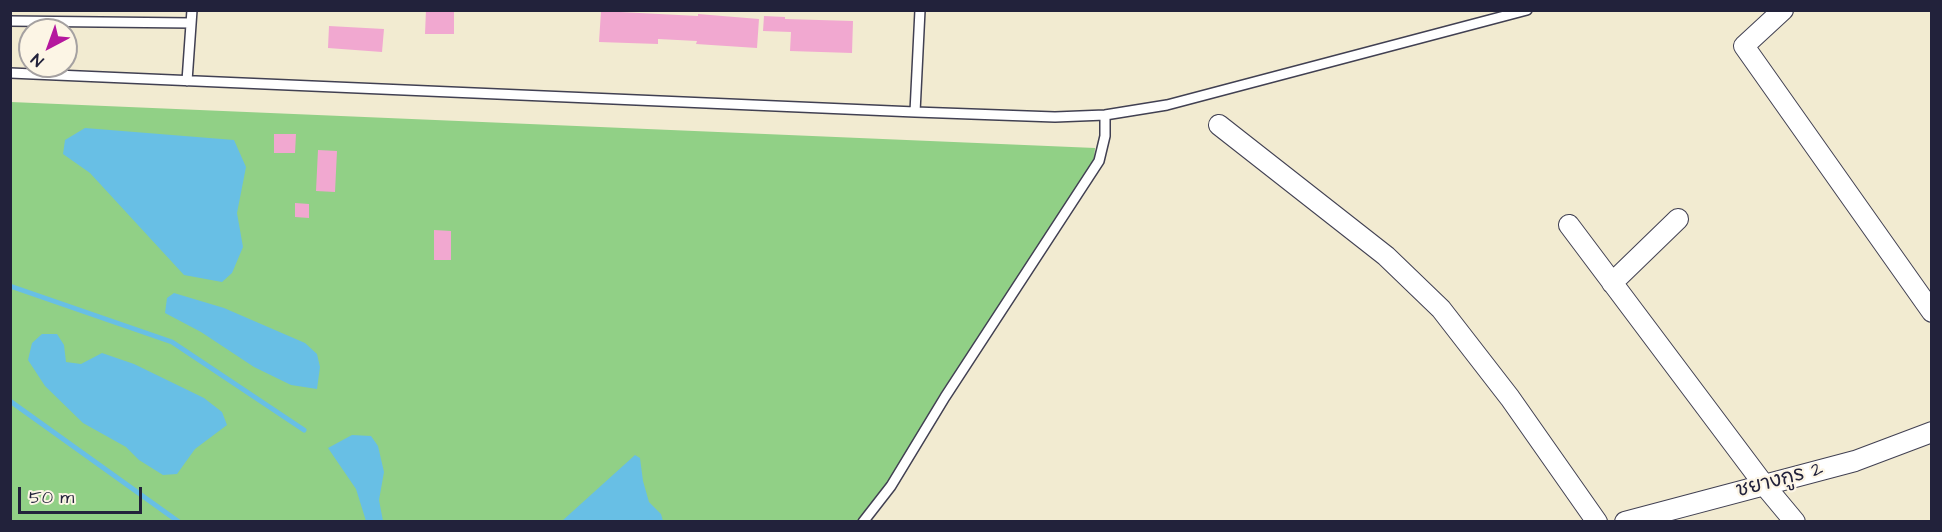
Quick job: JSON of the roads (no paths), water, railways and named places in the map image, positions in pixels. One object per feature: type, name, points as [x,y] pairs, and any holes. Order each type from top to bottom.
[{"type":"street","points":[[1783,10],[1744,46],[1932,312]]},
{"type":"street","points":[[1219,125],[1386,256],[1441,309],[1510,398],[1597,522]]},
{"type":"street","points":[[1611,283],[1678,219]]},
{"type":"street","points":[[1569,225],[1765,486],[1795,522]]},
{"type":"street","name":"ชยางกูร 2","points":[[1625,522],[1662,517],[1855,461],[1932,432]]},
{"type":"lane","points":[[187,81],[192,10]]},
{"type":"lane","points":[[915,112],[920,10]]},
{"type":"lane","points":[[10,74],[915,112],[1055,117],[1105,115],[1167,105],[1527,10]]},
{"type":"lane","points":[[10,21],[191,23]]},
{"type":"lane","points":[[863,522],[891,486],[945,396],[1099,161],[1105,136],[1105,115]]},
{"type":"water","points":[[85,128],[234,140],[246,167],[237,213],[243,247],[232,273],[222,282],[184,275],[90,173],[63,154],[65,140]]},
{"type":"water","points":[[174,293],[224,308],[305,343],[317,354],[320,367],[317,389],[291,385],[254,367],[201,332],[165,313],[167,298]]},
{"type":"water","points":[[42,334],[57,334],[64,345],[66,362],[81,364],[102,353],[134,364],[204,398],[222,412],[227,425],[195,449],[177,474],[163,475],[139,460],[126,447],[83,423],[45,386],[28,360],[32,343]]},
{"type":"water","points":[[352,435],[371,436],[378,446],[384,472],[379,500],[383,521],[366,521],[356,489],[328,448]]},
{"type":"water","points":[[635,455],[640,458],[649,502],[661,514],[663,521],[562,521]]},
{"type":"waterway","points":[[10,286],[172,342],[304,430]]},
{"type":"waterway","points":[[10,401],[179,522]]}]
